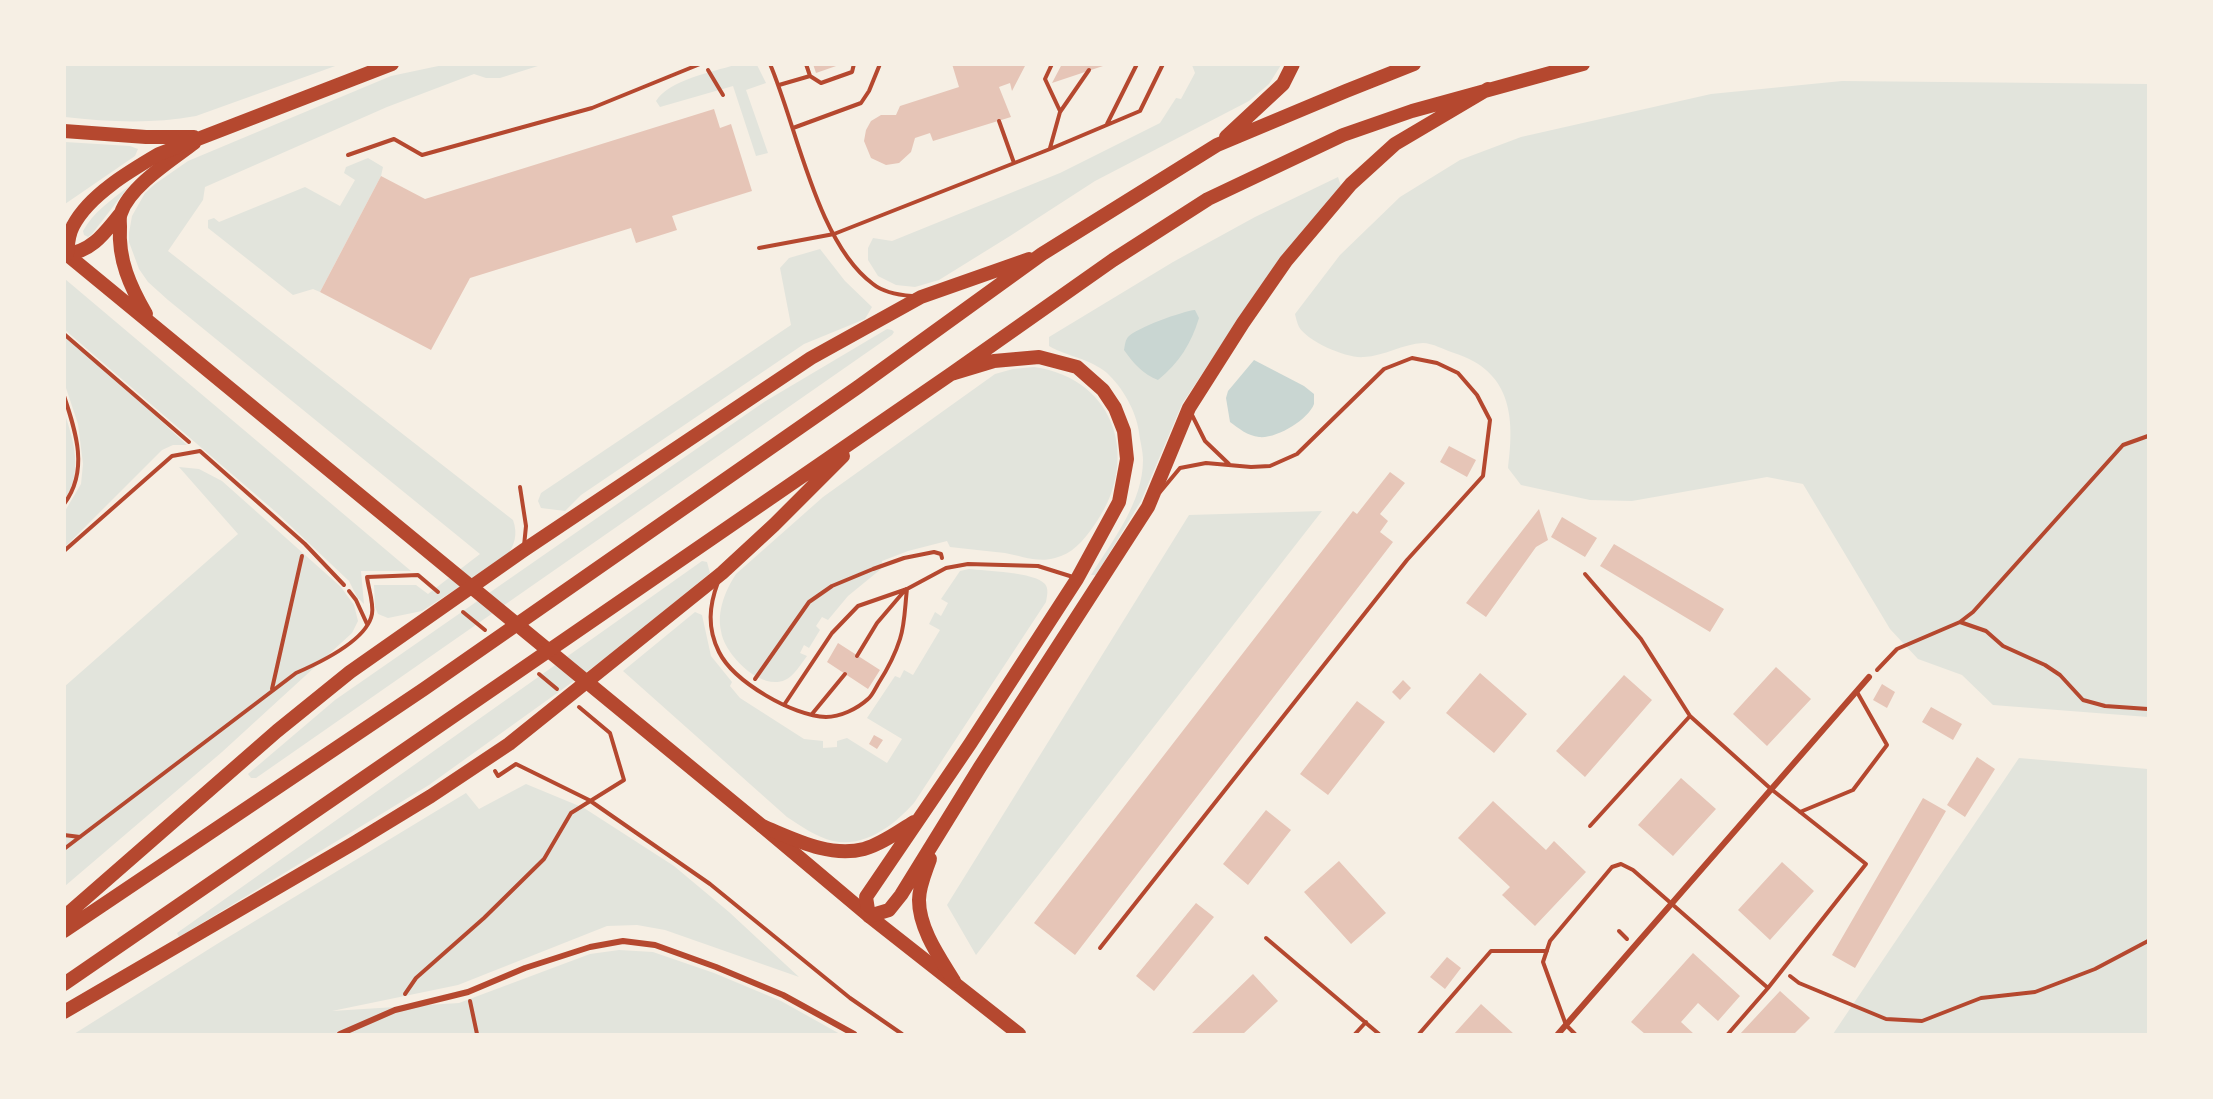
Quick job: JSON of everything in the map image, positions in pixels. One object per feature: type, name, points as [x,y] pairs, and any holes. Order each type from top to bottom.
[{"type":"main road","points":[[66,253],[72,226],[81,214],[102,193],[129,172],[159,154],[392,64]]},
{"type":"main road","points":[[1217,145],[1283,84],[1293,64]]},
{"type":"main road","points":[[64,931],[442,677],[858,387],[1042,254],[1217,145],[1346,90],[1414,64]]},
{"type":"main road","points":[[64,984],[867,432],[1113,260],[1208,199],[1342,135],[1412,111],[1583,64]]},
{"type":"main road","points":[[869,916],[889,910],[901,895],[939,831],[1148,507],[1189,408],[1286,261],[1351,184],[1395,144],[1488,89]]},
{"type":"main road","points":[[64,131],[146,137],[202,137]]},
{"type":"main road","points":[[66,253],[80,252],[91,246],[121,213],[131,196],[145,181],[202,137]]},
{"type":"main road","points":[[121,213],[119,236],[124,267],[132,290],[151,324]]},
{"type":"main road","points":[[66,253],[869,916],[954,981],[1019,1035]]},
{"type":"main road","points":[[64,917],[268,739],[350,672],[524,550],[811,358],[921,297],[1042,254]]},
{"type":"main road","points":[[869,916],[866,897],[970,744],[1077,579],[1119,502],[1126,459],[1124,431],[1115,408],[1103,390],[1077,367],[1039,357],[994,361],[951,374]]},
{"type":"main road","points":[[64,1012],[354,843],[431,796],[509,744],[722,573],[774,525],[867,432]]},
{"type":"main road","points":[[762,826],[826,850],[847,851],[866,849],[918,819]]},
{"type":"main road","points":[[939,831],[924,875],[919,899],[921,917],[929,938],[954,981]]},
{"type":"street","points":[[1558,1035],[1869,677]]},
{"type":"street","points":[[340,1035],[395,1010],[468,992],[568,954],[623,941],[655,945],[716,967],[783,995],[854,1035]]},
{"type":"lane","points":[[348,155],[394,140],[422,154],[592,108],[702,64]]},
{"type":"lane","points":[[770,64],[810,182],[834,234],[850,261],[873,285],[896,295],[921,297]]},
{"type":"lane","points":[[806,64],[810,76],[820,83],[852,72],[854,64]]},
{"type":"lane","points":[[793,128],[861,103],[869,91],[880,64]]},
{"type":"lane","points":[[1052,64],[1045,79],[1060,112]]},
{"type":"lane","points":[[1107,124],[1137,64]]},
{"type":"lane","points":[[759,249],[834,234],[1140,111],[1163,64]]},
{"type":"lane","points":[[1050,149],[1060,112],[1089,70]]},
{"type":"lane","points":[[779,85],[810,76]]},
{"type":"lane","points":[[999,121],[1014,163]]},
{"type":"lane","points":[[1100,948],[1407,560],[1484,476],[1490,420],[1477,395],[1458,374],[1437,363],[1412,358],[1384,369],[1298,454],[1270,466],[1251,467],[1206,463],[1180,468],[1148,507]]},
{"type":"lane","points":[[1189,408],[1205,441],[1229,464]]},
{"type":"lane","points":[[64,552],[172,456],[200,451],[304,544],[344,585]]},
{"type":"lane","points":[[520,487],[526,526],[524,550]]},
{"type":"lane","points":[[784,705],[832,633],[858,606],[907,589],[946,568],[968,564],[1038,566],[1077,579],[1095,589]]},
{"type":"lane","points":[[722,573],[712,596],[709,614],[712,633],[719,653],[733,672],[750,686],[784,705],[826,717],[845,714],[868,699],[888,668],[901,638],[907,589]]},
{"type":"lane","points":[[1585,574],[1641,639],[1690,716],[1771,789],[1866,864],[1728,1035]]},
{"type":"lane","points":[[857,656],[877,623],[907,589]]},
{"type":"lane","points":[[812,714],[845,674]]},
{"type":"lane","points":[[1800,812],[1853,790],[1887,745],[1857,691]]},
{"type":"lane","points":[[1590,826],[1690,716]]},
{"type":"lane","points":[[1575,1035],[1566,1025],[1543,962],[1550,941],[1612,867],[1621,864],[1633,870],[1768,988]]},
{"type":"lane","points":[[1266,938],[1379,1035]]},
{"type":"lane","points":[[1419,1035],[1491,951],[1547,951]]},
{"type":"lane","points":[[1355,1035],[1366,1022]]},
{"type":"path","points":[[702,64],[723,95]]},
{"type":"path","points":[[64,334],[200,451]]},
{"type":"path","points":[[64,396],[76,440],[79,470],[76,484],[64,504]]},
{"type":"path","points":[[1869,677],[1897,649],[1960,622],[1972,612],[2123,445],[2148,436]]},
{"type":"path","points":[[272,691],[304,544]]},
{"type":"path","points":[[750,686],[809,602],[832,586],[904,558],[934,552],[941,554],[946,568]]},
{"type":"path","points":[[64,849],[296,673],[336,653],[359,635],[367,625],[372,613],[367,577],[418,576]]},
{"type":"path","points":[[356,600],[367,625]]},
{"type":"path","points":[[1960,622],[1986,631],[2003,646],[2045,665],[2060,675],[2083,700],[2105,706],[2148,709]]},
{"type":"path","points":[[395,1010],[416,978],[484,918],[544,859],[571,813],[624,780],[610,733]]},
{"type":"path","points":[[498,776],[516,764],[589,800],[710,884],[850,998],[902,1035]]},
{"type":"path","points":[[64,835],[81,837]]},
{"type":"path","points":[[1782,970],[1799,983],[1886,1019],[1922,1021],[1982,998],[2035,992],[2095,969],[2148,941]]},
{"type":"path","points":[[468,992],[477,1035]]},
{"type":"shaded area","points":[[65,64],[338,65],[196,116],[130,121],[65,117]]},
{"type":"shaded area","points":[[443,65],[541,65],[500,78],[486,78],[474,74],[387,107],[205,187],[203,200],[168,251],[513,520],[515,539],[506,557],[422,611],[388,618],[378,614],[375,607],[374,585],[416,585],[428,594],[480,554],[148,282],[139,269],[129,242],[129,233],[132,216],[145,193],[188,161],[391,76]]},
{"type":"shaded area","points":[[735,65],[757,65],[766,83],[746,90],[768,153],[756,156],[733,86],[660,107],[656,101],[662,94],[681,82]]},
{"type":"shaded area","points":[[1192,65],[1281,65],[1269,84],[1249,101],[1095,181],[939,280],[915,287],[896,285],[878,276],[868,260],[868,248],[873,238],[892,241],[1060,173],[1160,123],[1176,98],[1181,99],[1195,73]]},
{"type":"shaded area","points":[[1842,81],[2148,84],[2148,717],[1993,705],[1962,675],[1918,659],[1890,629],[1803,484],[1767,477],[1632,501],[1590,500],[1521,485],[1508,468],[1511,431],[1505,398],[1498,384],[1487,371],[1473,361],[1427,343],[1408,345],[1371,356],[1348,355],[1319,344],[1304,333],[1298,325],[1295,314],[1340,255],[1400,197],[1460,160],[1521,137],[1711,94]]},
{"type":"shaded area","points":[[65,142],[130,146],[138,149],[135,156],[65,204]]},
{"type":"shaded area","points":[[368,158],[383,167],[381,176],[320,292],[313,289],[293,295],[208,228],[208,220],[214,218],[219,222],[305,187],[340,206],[355,180],[344,173],[346,167]]},
{"type":"shaded area","points":[[1338,177],[1341,186],[1283,257],[1182,404],[1141,501],[1096,575],[1091,575],[1132,506],[1142,476],[1143,453],[1132,408],[1113,379],[1093,364],[1049,346],[1049,337],[1173,262],[1255,217]]},
{"type":"shaded area","points":[[129,186],[92,234],[88,237],[84,235],[83,231],[92,218]]},
{"type":"shaded area","points":[[820,249],[845,281],[872,307],[865,319],[804,344],[581,495],[565,511],[541,508],[538,501],[541,493],[791,325],[780,268],[789,258]]},
{"type":"shaded area","points":[[64,279],[411,571],[361,571],[364,604],[357,597],[349,581],[277,513],[65,330]]},
{"type":"shaded area","points":[[1195,310],[1199,318],[1188,345],[1172,367],[1158,380],[1139,368],[1124,350],[1127,339],[1140,329],[1160,320]]},
{"type":"shaded area","points":[[887,329],[894,332],[892,335],[256,778],[251,778],[248,774],[335,700],[764,402]]},
{"type":"shaded area","points":[[65,332],[187,445],[173,445],[162,450],[65,547],[65,511],[81,484],[83,464],[78,424],[65,385]]},
{"type":"shaded area","points":[[1254,360],[1304,386],[1314,394],[1314,404],[1305,416],[1282,432],[1266,437],[1251,435],[1230,422],[1226,398],[1228,391]]},
{"type":"shaded area","points":[[1034,367],[1063,375],[1085,388],[1102,406],[1113,428],[1118,451],[1116,477],[1108,502],[1081,542],[1061,556],[1042,560],[950,547],[947,541],[908,551],[882,561],[881,569],[848,596],[828,620],[822,617],[816,626],[820,630],[809,648],[804,645],[800,653],[807,656],[797,670],[785,680],[775,682],[765,680],[736,660],[724,640],[720,616],[728,587],[736,574],[823,497],[995,374]]},
{"type":"shaded area","points":[[64,412],[75,456],[74,478],[65,499]]},
{"type":"shaded area","points":[[179,467],[199,469],[222,481],[341,587],[354,605],[358,621],[352,633],[222,752],[65,886],[64,687],[238,534]]},
{"type":"shaded area","points":[[1322,511],[976,955],[947,905],[1189,515]]},
{"type":"shaded area","points":[[702,561],[707,562],[710,573],[617,650],[429,785],[179,937],[177,933]]},
{"type":"shaded area","points":[[969,569],[997,571],[1040,580],[1047,588],[1046,602],[914,803],[888,827],[867,838],[845,842],[833,841],[815,834],[787,817],[623,671],[695,612],[702,615],[711,656],[732,682],[730,686],[740,698],[804,739],[823,741],[823,748],[837,747],[837,741],[847,738],[887,763],[902,739],[867,718],[895,676],[900,678],[904,670],[913,675],[940,630],[929,624],[935,612],[941,616],[948,603],[941,599],[960,571]]},
{"type":"shaded area","points":[[2019,758],[2148,769],[2148,1034],[1833,1034]]},
{"type":"shaded area","points":[[526,784],[584,808],[674,866],[729,912],[799,977],[665,930],[637,925],[607,926],[458,985],[332,1011],[459,1003],[590,954],[619,950],[653,952],[714,973],[781,1001],[840,1034],[74,1034],[466,793],[479,809]]},
{"type":"building","points":[[813,64],[839,64],[839,65],[816,73]]},
{"type":"building","points":[[952,64],[1026,64],[1012,91],[1010,83],[999,87],[1011,117],[933,141],[930,133],[915,138],[911,152],[899,163],[886,165],[871,158],[864,141],[871,121],[881,115],[896,115],[900,106],[959,87]]},
{"type":"building","points":[[1062,64],[1106,64],[1106,65],[1052,83]]},
{"type":"building","points":[[714,109],[720,128],[731,124],[752,191],[672,216],[677,230],[636,243],[631,228],[470,278],[431,350],[320,292],[381,176],[425,199]]},
{"type":"building","points":[[1449,446],[1476,460],[1467,477],[1440,462]]},
{"type":"building","points":[[1390,472],[1405,483],[1380,514],[1388,521],[1380,532],[1393,542],[1075,955],[1034,923],[1353,511],[1357,514]]},
{"type":"building","points":[[1539,509],[1548,540],[1536,547],[1486,617],[1466,603]]},
{"type":"building","points":[[1562,517],[1597,538],[1585,557],[1551,537]]},
{"type":"building","points":[[1614,544],[1724,609],[1710,632],[1600,566]]},
{"type":"building","points":[[838,643],[880,670],[868,689],[827,662]]},
{"type":"building","points":[[1776,667],[1811,699],[1767,746],[1733,714]]},
{"type":"building","points":[[1480,673],[1527,714],[1494,753],[1446,713]]},
{"type":"building","points":[[1624,675],[1652,700],[1585,777],[1556,751]]},
{"type":"building","points":[[1403,680],[1411,688],[1400,700],[1392,692]]},
{"type":"building","points":[[1882,684],[1895,692],[1887,708],[1873,700]]},
{"type":"building","points":[[1357,701],[1385,722],[1328,795],[1300,774]]},
{"type":"building","points":[[1931,707],[1962,724],[1953,740],[1922,722]]},
{"type":"building","points":[[874,735],[883,740],[877,749],[869,744]]},
{"type":"building","points":[[1977,757],[1995,769],[1965,817],[1947,805]]},
{"type":"building","points":[[1681,778],[1716,809],[1673,856],[1638,825]]},
{"type":"building","points":[[1923,798],[1946,811],[1855,968],[1832,955]]},
{"type":"building","points":[[1493,801],[1546,850],[1554,841],[1586,872],[1535,926],[1502,895],[1510,887],[1458,838]]},
{"type":"building","points":[[1266,810],[1291,830],[1248,885],[1223,864]]},
{"type":"building","points":[[1339,861],[1386,913],[1351,944],[1304,892]]},
{"type":"building","points":[[1782,862],[1814,891],[1770,940],[1738,910]]},
{"type":"building","points":[[1196,903],[1214,917],[1154,991],[1136,976]]},
{"type":"building","points":[[1693,953],[1740,996],[1718,1021],[1698,1003],[1681,1022],[1694,1034],[1645,1034],[1631,1022]]},
{"type":"building","points":[[1447,957],[1461,968],[1445,989],[1430,977]]},
{"type":"building","points":[[1253,974],[1278,1001],[1243,1034],[1191,1034]]},
{"type":"building","points":[[1780,991],[1810,1018],[1794,1034],[1740,1034]]},
{"type":"building","points":[[1481,1004],[1514,1034],[1454,1034]]}]
